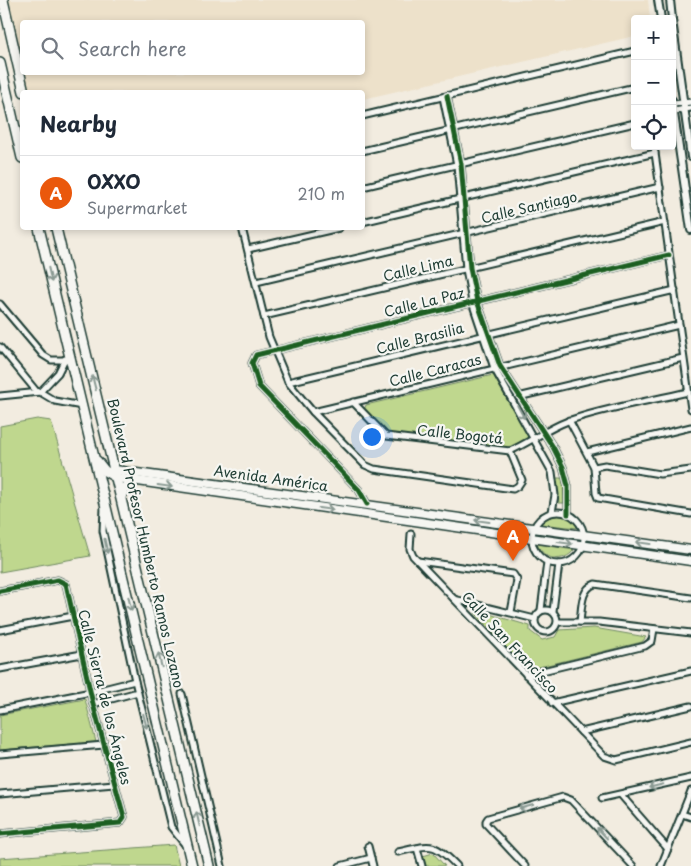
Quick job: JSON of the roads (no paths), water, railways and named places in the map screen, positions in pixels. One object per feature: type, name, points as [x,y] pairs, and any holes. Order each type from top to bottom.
[{"type":"main road","points":[[3,0],[20,74]]},
{"type":"main road","points":[[0,63],[20,148]]},
{"type":"main road","points":[[20,75],[24,90]]},
{"type":"main road","points":[[39,230],[192,866]]},
{"type":"main road","name":"Boulevard Profesor Humberto Ramos Lozano","points":[[56,230],[209,866]]},
{"type":"main road","points":[[94,456],[105,470],[116,474]]},
{"type":"main road","name":"Avenida América","points":[[116,474],[135,481],[691,561]]},
{"type":"main road","name":"Avenida América","points":[[116,474],[368,504],[691,550]]},
{"type":"main road","points":[[121,497],[125,487],[135,481]]},
{"type":"main road","points":[[378,517],[379,506]]},
{"type":"street","points":[[658,0],[660,15]]},
{"type":"street","points":[[670,0],[672,15]]},
{"type":"street","points":[[676,44],[686,107],[691,157]]},
{"type":"street","points":[[365,115],[631,52]]},
{"type":"street","points":[[365,150],[631,88]]},
{"type":"street","points":[[445,96],[459,164],[468,268],[474,301],[494,368],[535,438],[552,472],[555,495],[552,512]]},
{"type":"street","points":[[686,107],[691,102]]},
{"type":"street","points":[[365,186],[631,124]]},
{"type":"street","points":[[676,125],[691,230]]},
{"type":"street","points":[[655,150],[691,409]]},
{"type":"street","points":[[365,221],[655,153]]},
{"type":"street","name":"Calle Santiago","points":[[256,282],[660,187]]},
{"type":"street","name":"Calle Lima","points":[[264,316],[665,222]]},
{"type":"street","points":[[243,230],[273,351],[288,382],[313,412],[361,462],[374,469],[512,489],[522,480],[510,451]]},
{"type":"street","points":[[248,250],[331,230]]},
{"type":"street","name":"Calle La Paz","points":[[368,504],[359,490],[258,386],[252,361],[260,353],[669,255]]},
{"type":"street","name":"Calle Brasilia","points":[[288,382],[674,290]]},
{"type":"street","points":[[0,304],[43,355],[51,360],[65,360]]},
{"type":"street","name":"Calle Caracas","points":[[313,412],[500,366],[679,325]]},
{"type":"street","points":[[485,334],[500,366],[563,466],[568,486],[568,514]]},
{"type":"street","points":[[0,347],[39,392],[55,401],[82,406]]},
{"type":"street","points":[[0,396],[39,392],[58,373],[68,350]]},
{"type":"street","points":[[513,399],[683,358]]},
{"type":"street","name":"Calle Bogotá","points":[[353,402],[379,432],[386,436],[510,451],[569,420],[688,392]]},
{"type":"street","points":[[569,420],[594,467],[598,498],[691,514]]},
{"type":"street","points":[[587,452],[691,427]]},
{"type":"street","points":[[594,467],[605,465],[660,474],[691,470]]},
{"type":"street","points":[[552,472],[563,466]]},
{"type":"street","points":[[105,497],[102,531],[135,681],[171,827],[187,847]]},
{"type":"street","points":[[552,512],[568,514],[579,522],[584,535],[582,546],[574,558],[559,564],[547,562],[533,548],[531,538],[533,528],[540,518],[552,512]]},
{"type":"street","name":"Calle San Francisco","points":[[411,534],[410,552],[552,703],[608,758],[616,760],[691,742]]},
{"type":"street","points":[[418,560],[513,574],[517,580],[511,612]]},
{"type":"street","points":[[535,619],[541,610],[547,562]]},
{"type":"street","points":[[558,622],[553,611],[559,564]]},
{"type":"street","points":[[546,578],[557,579]]},
{"type":"street","name":"Calle Sierra de los Ángeles","points":[[0,591],[58,580],[66,584],[104,746],[124,817],[120,823],[0,834]]},
{"type":"street","points":[[580,622],[584,594],[590,586],[595,584],[691,598]]},
{"type":"street","points":[[454,599],[535,619]]},
{"type":"street","points":[[541,610],[553,611]]},
{"type":"street","points":[[0,630],[73,616]]},
{"type":"street","points":[[535,619],[539,630],[546,632],[554,629],[558,622]]},
{"type":"street","points":[[558,622],[599,622],[691,633]]},
{"type":"street","points":[[526,675],[645,646],[652,641],[654,630]]},
{"type":"street","points":[[0,669],[82,654]]},
{"type":"street","points":[[552,703],[691,671]]},
{"type":"street","points":[[0,710],[91,692],[135,681]]},
{"type":"street","points":[[94,704],[138,692]]},
{"type":"street","points":[[182,694],[222,866]]},
{"type":"street","points":[[581,732],[691,706]]},
{"type":"street","points":[[0,754],[104,746]]},
{"type":"street","points":[[602,798],[691,778]]},
{"type":"street","points":[[0,794],[114,784]]},
{"type":"street","points":[[661,866],[682,814],[688,805],[691,791]]},
{"type":"street","points":[[621,795],[668,849]]},
{"type":"street","points":[[525,866],[486,824],[488,818],[563,797],[571,800],[633,866]]},
{"type":"street","points":[[682,814],[691,817]]},
{"type":"street","points":[[368,846],[373,866]]},
{"type":"street","points":[[398,852],[428,846],[437,847],[457,866]]},
{"type":"street","points":[[417,848],[422,866]]},
{"type":"street","points":[[340,866],[371,858]]},
{"type":"place","name":"OXXO","points":[[513,561]]}]
